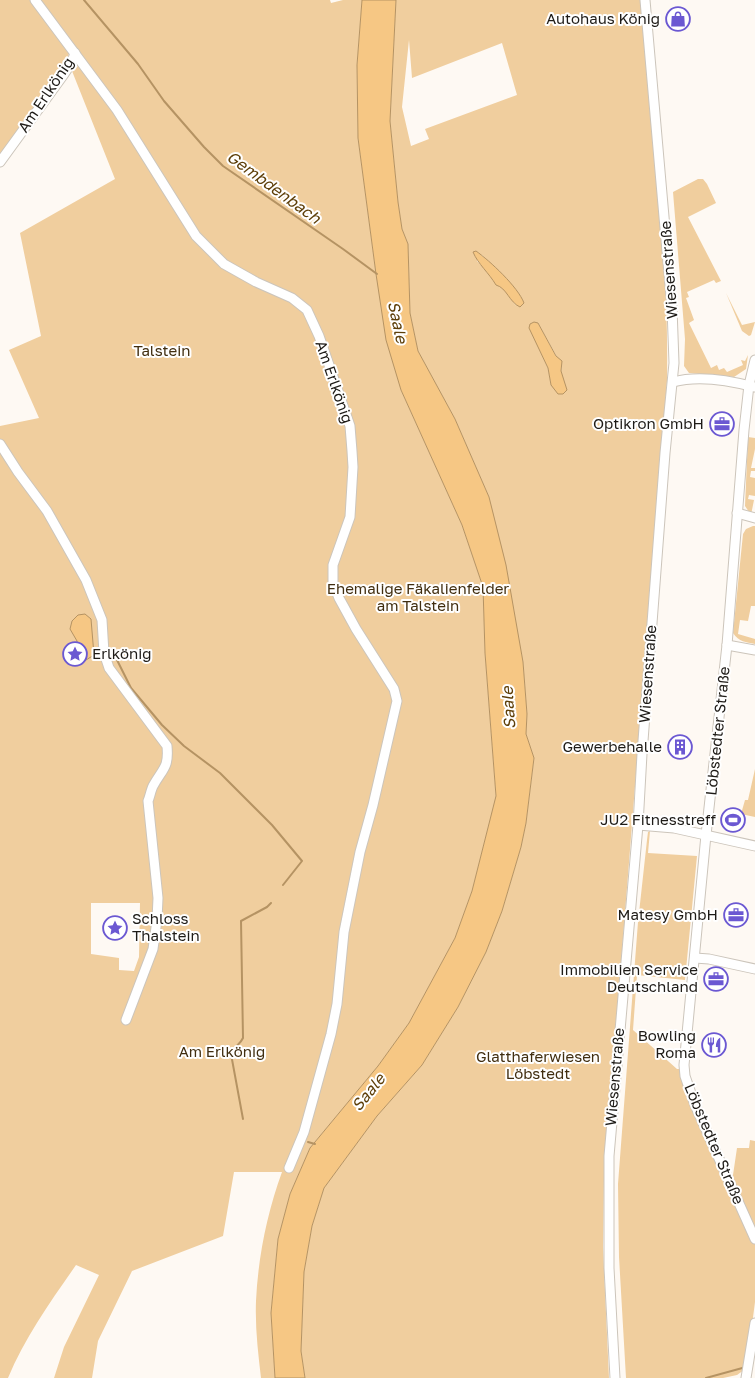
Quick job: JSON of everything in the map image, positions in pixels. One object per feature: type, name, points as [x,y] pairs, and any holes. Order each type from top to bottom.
[{"type":"street","name":"Am Erlkönig","points":[[34,0],[117,110],[196,236],[224,264],[256,282],[292,298],[307,310],[319,336],[350,426],[353,467],[350,517],[333,565],[333,583],[356,629],[394,689],[397,701],[360,852],[344,932],[331,1034],[304,1132],[289,1168]]},
{"type":"street","name":"Wiesenstraße","points":[[615,1378],[609,1268],[609,1156],[638,825],[665,453],[674,364],[672,308],[646,0]]},
{"type":"street","name":"Am Erlkönig","points":[[0,162],[64,74],[72,62],[75,53]]},
{"type":"street","name":"Löbstedter Straße","points":[[755,360],[737,513],[728,645],[706,835],[684,1065],[685,1076],[700,1115],[755,1238]]},
{"type":"street","points":[[673,382],[710,379],[752,386]]},
{"type":"street","points":[[0,444],[18,472],[48,511],[86,580],[102,620],[104,653],[109,668],[166,746],[168,759],[164,772],[153,786],[148,801],[158,898],[153,949],[126,1020]]},
{"type":"street","points":[[737,513],[755,518]]},
{"type":"street","points":[[728,645],[755,650]]},
{"type":"street","points":[[638,825],[674,828],[755,846]]},
{"type":"street","points":[[695,958],[709,958],[755,969]]},
{"type":"street","points":[[746,1375],[755,1323]]},
{"type":"green space","points":[[0,0],[330,0],[331,3],[343,0],[362,0],[357,65],[358,138],[376,274],[401,390],[462,525],[483,587],[485,653],[496,797],[472,891],[455,938],[409,1023],[378,1066],[310,1148],[290,1194],[278,1239],[271,1313],[275,1378],[261,1378],[256,1330],[256,1301],[264,1236],[282,1172],[234,1172],[223,1236],[132,1271],[98,1341],[92,1378],[54,1378],[64,1347],[99,1275],[76,1265],[30,1334],[8,1378],[0,1378],[0,426],[39,418],[9,350],[41,336],[20,233],[115,179],[72,71],[74,67],[80,66],[69,51],[68,61],[0,155]],"holes":[[[91,903],[140,903],[139,957],[134,971],[119,970],[119,958],[91,954]]]},
{"type":"green space","name":"Glatthaferwiesen Löbstedt","points":[[396,0],[640,0],[663,238],[667,381],[604,1179],[603,1247],[609,1378],[305,1378],[301,1351],[304,1272],[312,1226],[324,1188],[377,1116],[422,1065],[458,1007],[486,952],[502,911],[521,847],[534,759],[526,734],[527,714],[523,662],[489,497],[455,419],[418,351],[410,313],[408,244],[402,229],[398,202],[390,121]],"holes":[[[409,40],[412,78],[502,43],[517,95],[425,129],[429,139],[411,146],[402,107]],[[482,255],[501,274],[516,306],[502,286],[496,284],[477,261]],[[538,323],[562,366],[561,371],[551,385],[548,368],[540,351]]]},
{"type":"green space","points":[[698,179],[703,179],[707,184],[716,203],[688,217],[721,281],[716,283],[714,280],[687,292],[689,297],[686,298],[694,320],[689,323],[711,368],[717,365],[719,370],[724,368],[727,372],[743,365],[741,360],[745,361],[748,355],[746,369],[734,377],[689,373],[684,366],[685,339],[673,192]]},
{"type":"green space","points":[[726,293],[742,325],[755,322],[751,335],[749,336],[742,331]]},
{"type":"green space","points":[[748,437],[755,438],[751,468],[755,468],[755,471],[751,471],[750,477],[755,478],[755,496],[749,495],[748,499],[754,500],[751,515],[745,506]]},
{"type":"green space","points":[[755,526],[755,606],[751,606],[748,621],[740,620],[738,634],[755,639],[755,644],[740,640],[733,633],[743,534],[746,529]]},
{"type":"green space","points":[[755,769],[755,817],[741,814],[745,800],[748,800]]},
{"type":"green space","points":[[650,831],[648,853],[697,856],[685,980],[637,975],[633,1030],[677,1069],[681,1069],[727,1178],[733,1175],[737,1148],[749,1148],[750,1140],[755,1141],[755,1302],[749,1348],[744,1370],[737,1375],[723,1378],[626,1378],[619,1257],[618,1184],[638,922],[648,832]]},
{"type":"water","name":"Saale","points":[[362,0],[396,0],[390,121],[398,202],[402,229],[408,244],[410,313],[418,351],[455,419],[489,497],[506,565],[523,662],[527,714],[526,734],[534,758],[521,847],[502,911],[486,952],[458,1007],[422,1065],[377,1116],[324,1188],[312,1226],[304,1272],[301,1351],[305,1378],[275,1378],[271,1313],[278,1239],[290,1194],[310,1148],[378,1066],[409,1023],[455,938],[472,891],[496,796],[485,653],[483,587],[462,525],[401,390],[386,340],[358,138],[357,65]]},
{"type":"water","points":[[476,251],[510,282],[524,303],[520,307],[513,302],[503,289],[496,285],[475,256],[473,252]]},
{"type":"water","points":[[538,323],[556,356],[562,361],[561,371],[567,390],[563,394],[558,394],[551,385],[548,368],[529,328],[530,324]]},
{"type":"water","points":[[85,614],[91,619],[94,655],[86,660],[81,659],[77,652],[77,641],[70,629],[72,621],[78,615]]},
{"type":"waterway","name":"Gembdenbach","points":[[84,0],[138,64],[164,101],[223,166],[377,274]]},
{"type":"waterway","points":[[116,658],[131,688],[162,725],[184,746],[220,773],[272,825],[302,861],[283,885]]},
{"type":"waterway","points":[[243,1119],[231,1054],[243,1038],[241,921],[271,903]]},
{"type":"waterway","points":[[308,1142],[315,1144]]},
{"type":"waterway","points":[[706,1378],[746,1367]]},
{"type":"place","name":"Autohaus König","points":[[678,19]]},
{"type":"place","name":"Optikron GmbH","points":[[722,424]]},
{"type":"place","name":"Erlkönig","points":[[75,654]]},
{"type":"place","name":"Gewerbehalle","points":[[680,747]]},
{"type":"place","name":"JU2 Fitnesstreff","points":[[733,820]]},
{"type":"place","name":"Matesy GmbH","points":[[736,915]]},
{"type":"place","name":"Schloss Thalstein","points":[[115,928]]},
{"type":"place","name":"Immobilien Service Deutschland","points":[[716,979]]},
{"type":"place","name":"Bowling Roma","points":[[714,1045]]},
{"type":"park label","name":"Talstein","points":[[162,351]]},
{"type":"park label","name":"Ehemalige Fäkalienfelder am Talstein","points":[[418,598]]}]
